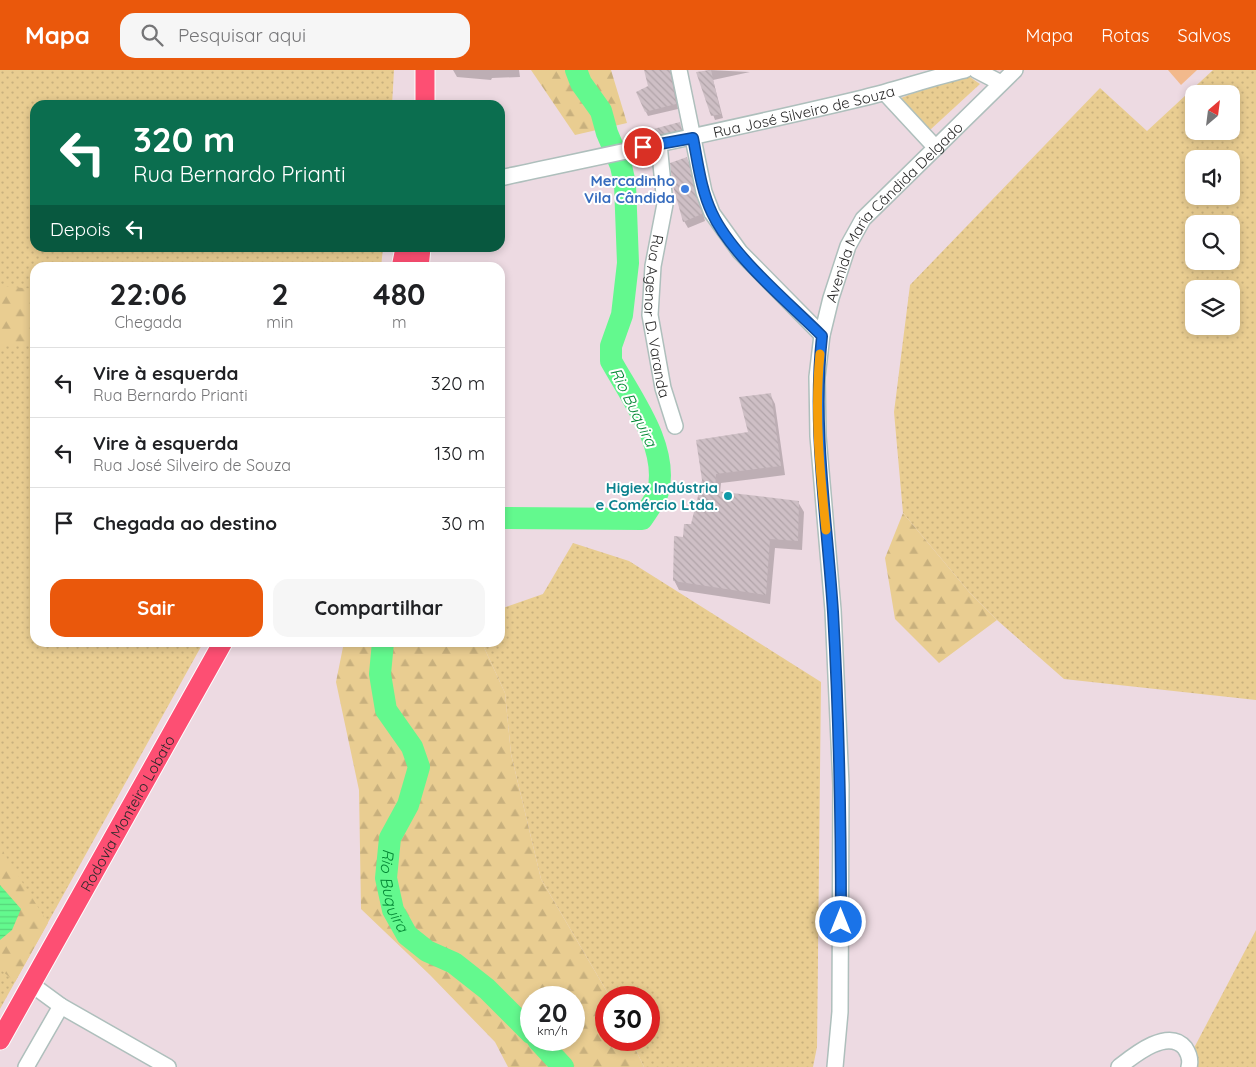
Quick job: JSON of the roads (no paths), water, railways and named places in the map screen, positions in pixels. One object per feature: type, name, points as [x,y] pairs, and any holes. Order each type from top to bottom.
[{"type":"main road","points":[[412,70],[412,100]]},
{"type":"main road","points":[[425,70],[425,100]]},
{"type":"main road","name":"Rodovia Monteiro Lobato","points":[[0,1040],[220,647]]},
{"type":"street","points":[[679,70],[704,192],[712,213],[723,231],[757,271],[822,336]]},
{"type":"street","name":"Rua José Silveiro de Souza","points":[[505,177],[693,138],[886,93],[933,74],[965,70]]},
{"type":"street","points":[[976,70],[1001,83]]},
{"type":"street","name":"Avenida Maria Cândida Delgado","points":[[835,1067],[840,1012],[841,785],[833,610],[818,436],[817,377],[822,336],[848,246],[863,219],[1015,70]]},
{"type":"street","points":[[886,93],[936,148]]},
{"type":"street","name":"Rua Agenor D. Varanda","points":[[659,144],[665,204],[653,266],[650,315],[663,388],[674,426]]},
{"type":"street","points":[[30,984],[61,1006],[158,1065]]},
{"type":"street","points":[[26,1067],[61,1006]]},
{"type":"street","points":[[1119,1067],[1152,1044],[1172,1042],[1186,1050],[1189,1056],[1189,1067]]},
{"type":"waterway","name":"Rio Buquira","points":[[505,518],[642,519],[658,492],[660,475],[654,441],[638,407],[611,361],[611,346],[622,315],[628,263],[625,184],[621,166],[607,133],[601,111],[581,83],[576,70]]},
{"type":"waterway","name":"Rio Buquira","points":[[383,647],[380,674],[386,710],[412,747],[419,767],[408,805],[390,838],[386,878],[393,910],[407,935],[427,951],[454,963],[487,989],[520,1022]]},
{"type":"waterway","name":"Rio Buquira","points":[[548,1051],[563,1067]]},
{"type":"place","name":"Mercadinho Vila Cândida","points":[[685,189]]},
{"type":"place","name":"Higiex Indústria e Comércio Ltda.","points":[[728,496]]}]
